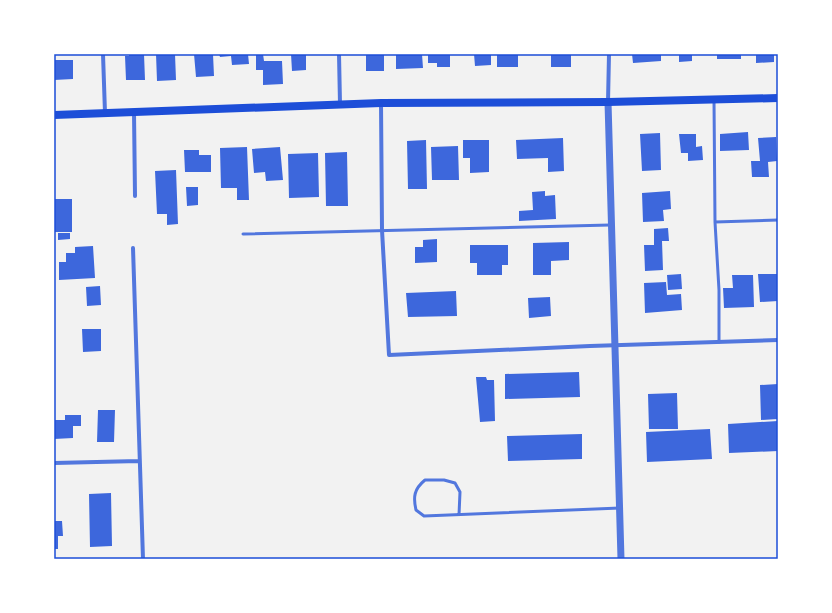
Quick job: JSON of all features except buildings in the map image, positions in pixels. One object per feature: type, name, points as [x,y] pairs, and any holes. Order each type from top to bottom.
[{"type":"main road","points":[[54,115],[381,103],[608,102],[778,98]]},
{"type":"street","points":[[103,54],[105,113]]},
{"type":"street","points":[[339,54],[340,104]]},
{"type":"street","points":[[609,54],[608,102],[610,225],[621,559]]},
{"type":"street","points":[[381,103],[382,230],[389,355],[614,345],[778,340]]},
{"type":"street","points":[[134,112],[135,196]]},
{"type":"street","points":[[133,248],[143,559]]},
{"type":"street","points":[[54,463],[139,461]]},
{"type":"lane","points":[[714,100],[716,222],[720,290],[719,342]]},
{"type":"lane","points":[[716,222],[778,220]]},
{"type":"lane","points":[[243,234],[610,225]]},
{"type":"lane","points":[[459,515],[460,492],[455,483],[444,480],[425,480],[417,486],[413,498],[416,510],[424,516],[459,515],[620,508]]}]
